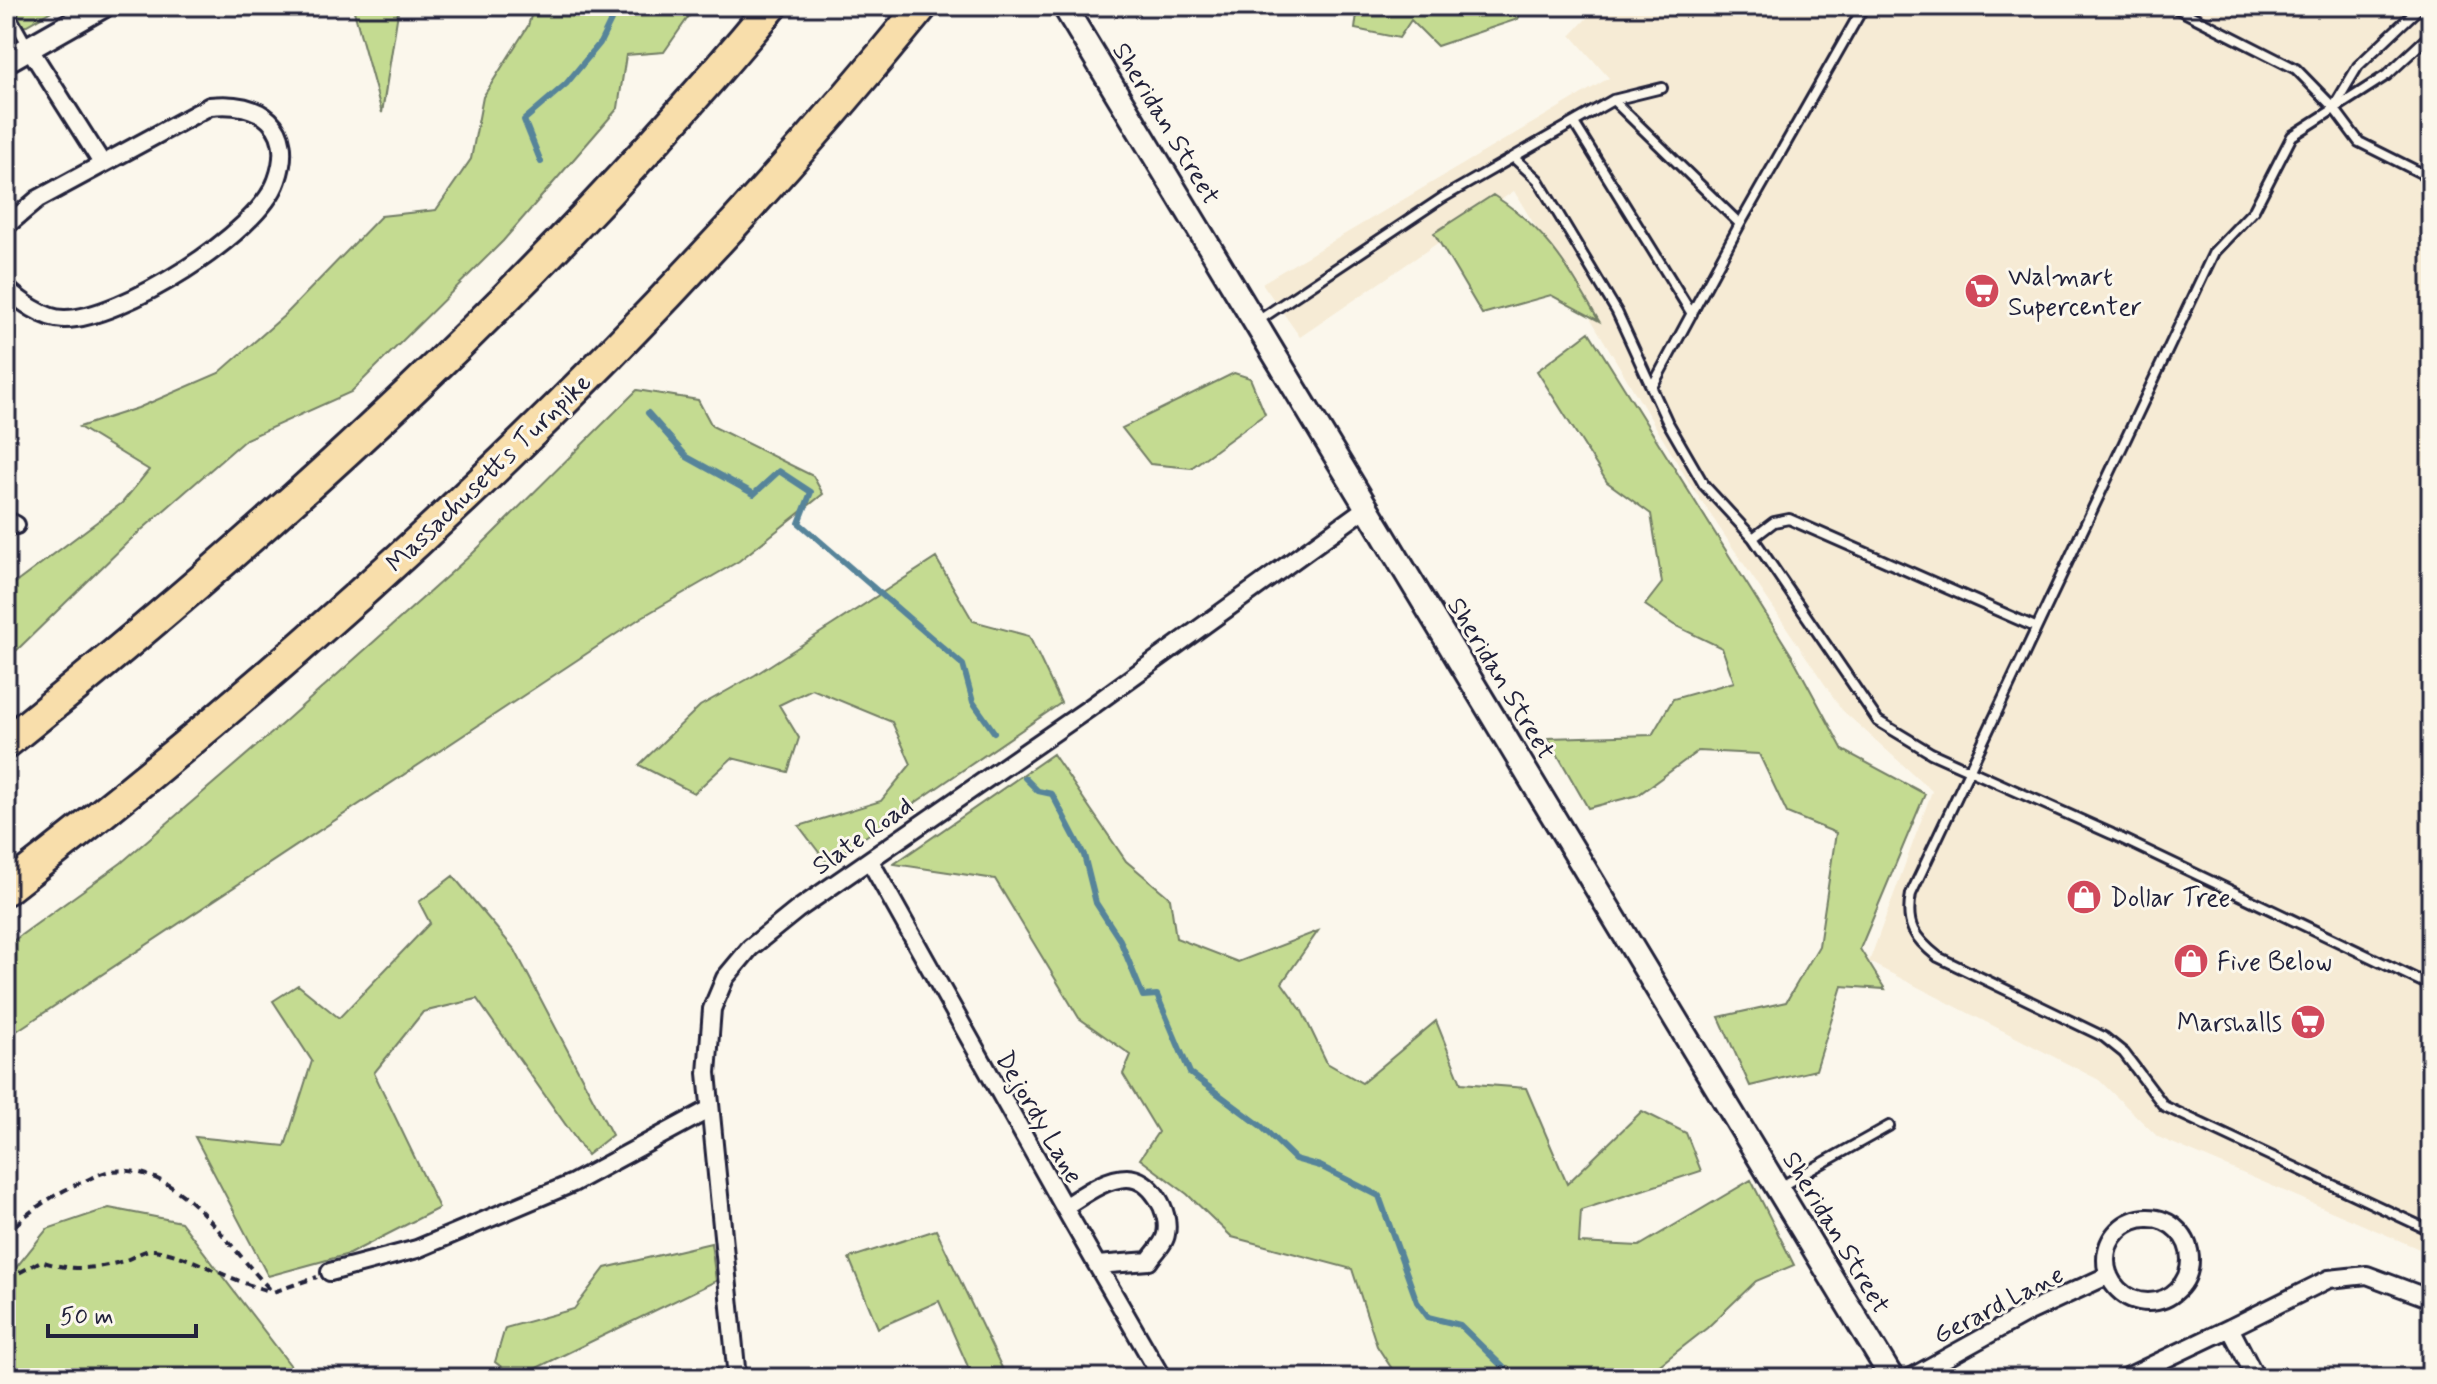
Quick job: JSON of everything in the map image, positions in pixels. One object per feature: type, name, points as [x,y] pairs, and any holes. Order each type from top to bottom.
[{"type":"highway","points":[[6,743],[118,653],[373,427],[622,176],[772,6]]},
{"type":"highway","name":"Massachusetts Turnpike","points":[[6,889],[142,784],[268,677],[488,476],[716,243],[922,6]]},
{"type":"street","points":[[6,61],[103,6]]},
{"type":"street","name":"Sheridan Street","points":[[1064,6],[1253,324],[1892,1378]]},
{"type":"street","points":[[29,48],[102,163]]},
{"type":"street","points":[[6,226],[38,199],[210,106],[234,103],[257,109],[273,123],[282,151],[277,181],[253,214],[188,269],[138,295],[89,315],[62,320],[36,310],[6,288]]},
{"type":"street","name":"Slate Road","points":[[737,1378],[707,1073],[712,1009],[725,978],[750,948],[797,910],[1088,709],[1366,508]]},
{"type":"street","name":"Dejordy Lane","points":[[870,861],[1064,1207],[1110,1181],[1129,1178],[1150,1187],[1165,1212],[1166,1235],[1149,1261],[1116,1266],[1097,1265]]},
{"type":"street","points":[[330,1272],[417,1249],[559,1189],[710,1109]]},
{"type":"street","points":[[1064,1207],[1162,1378]]},
{"type":"street","points":[[2139,1218],[2167,1222],[2186,1243],[2189,1269],[2175,1291],[2164,1298],[2137,1300],[2125,1295],[2109,1275],[2106,1261],[2115,1234],[2139,1218]]},
{"type":"street","name":"Gerard Lane","points":[[1910,1378],[1989,1333],[2109,1275]]},
{"type":"street","points":[[2125,1378],[2329,1279],[2367,1275],[2431,1299]]},
{"type":"street","points":[[2230,1328],[2256,1378]]},
{"type":"lane","points":[[1652,387],[1864,6]]},
{"type":"lane","points":[[2172,6],[2296,69],[2333,107],[2359,142],[2431,178]]},
{"type":"lane","points":[[2333,107],[2358,66],[2421,6]]},
{"type":"lane","points":[[6,7],[29,48]]},
{"type":"lane","points":[[2431,34],[2387,75],[2292,136],[2254,210],[2214,252],[1911,894],[1907,916],[1916,940],[1938,957],[2104,1037],[2124,1053],[2164,1106],[2431,1231]]},
{"type":"lane","points":[[1253,324],[1442,198],[1613,100],[1662,88]]},
{"type":"lane","points":[[1613,100],[1740,224]]},
{"type":"lane","points":[[1574,123],[1692,314]]},
{"type":"lane","points":[[1514,158],[1538,180],[1617,312],[1652,387],[1704,485],[1753,538],[1878,721],[1901,738],[2431,986]]},
{"type":"lane","points":[[1753,538],[1774,522],[1789,519],[2035,627]]},
{"type":"lane","points":[[1778,1189],[1889,1126]]},
{"type":"path","points":[[6,1235],[60,1191],[110,1171],[154,1177],[188,1196],[246,1266],[273,1292]]},
{"type":"path","points":[[6,1275],[17,1274],[41,1261],[65,1269],[96,1268],[150,1249],[182,1257],[239,1284],[273,1292],[330,1272]]},
{"type":"shaded area","points":[[1598,6],[2431,6],[2431,1254],[2158,1137],[2099,1080],[1869,962],[1932,791],[1842,710],[1690,484],[1514,191],[1300,337],[1262,283],[1609,78],[1571,35]]},
{"type":"green space","points":[[6,6],[60,6],[6,37]]},
{"type":"green space","points":[[366,6],[399,6],[382,113],[354,11]]},
{"type":"green space","points":[[534,6],[696,6],[664,52],[626,55],[618,108],[503,241],[351,392],[246,439],[130,540],[17,650],[6,651],[6,590],[122,503],[149,470],[79,427],[138,408],[219,373],[286,314],[381,216],[436,210],[471,159],[483,97],[528,26]]},
{"type":"green space","points":[[1358,6],[1524,6],[1518,19],[1437,46],[1411,20],[1399,38],[1355,29]]},
{"type":"green space","points":[[1493,195],[1528,222],[1555,250],[1599,321],[1551,295],[1482,314],[1434,233]]},
{"type":"green space","points":[[1589,332],[1792,656],[1843,750],[1925,794],[1860,949],[1885,989],[1842,986],[1816,1070],[1750,1086],[1719,1017],[1786,1002],[1819,946],[1836,833],[1787,813],[1759,754],[1698,751],[1638,795],[1588,808],[1548,738],[1652,735],[1673,699],[1734,682],[1722,648],[1674,625],[1645,605],[1662,583],[1651,514],[1607,482],[1537,371]]},
{"type":"green space","points":[[1234,373],[1250,378],[1265,414],[1191,468],[1150,464],[1122,428]]},
{"type":"green space","points":[[637,390],[698,400],[712,426],[813,476],[823,494],[739,561],[642,617],[6,1038],[6,946],[121,863],[273,732],[472,554]]},
{"type":"green space","points":[[936,558],[973,621],[1029,636],[1061,703],[827,863],[799,826],[881,801],[911,764],[892,722],[812,689],[779,705],[799,738],[788,772],[732,758],[694,793],[639,765],[700,706],[755,675]]},
{"type":"green space","points":[[1053,754],[1126,861],[1170,898],[1176,938],[1238,962],[1318,931],[1282,983],[1302,1011],[1327,1063],[1362,1083],[1436,1021],[1461,1083],[1526,1088],[1567,1184],[1642,1111],[1686,1133],[1701,1171],[1581,1210],[1579,1243],[1639,1246],[1751,1180],[1794,1265],[1756,1281],[1707,1328],[1643,1378],[1398,1378],[1377,1346],[1352,1269],[1232,1237],[1187,1194],[1140,1159],[1158,1132],[1123,1074],[1131,1055],[1079,1018],[995,879],[894,864]]},
{"type":"green space","points":[[453,876],[515,950],[612,1135],[587,1155],[477,999],[423,1012],[374,1073],[439,1208],[349,1254],[268,1276],[195,1137],[285,1146],[312,1061],[273,1001],[298,985],[339,1018],[430,923],[419,902]]},
{"type":"green space","points":[[109,1208],[181,1222],[300,1378],[6,1378],[6,1280],[47,1229]]},
{"type":"green space","points":[[936,1230],[1008,1378],[973,1378],[939,1301],[878,1328],[849,1258]]},
{"type":"green space","points":[[711,1243],[716,1281],[516,1378],[495,1362],[505,1328],[574,1309],[605,1268]]},
{"type":"waterway","points":[[541,162],[524,120],[566,84],[600,43],[618,6]]},
{"type":"waterway","points":[[648,413],[687,457],[754,494],[779,471],[811,492],[799,523],[963,665],[973,702],[994,732]]},
{"type":"waterway","points":[[1025,778],[1038,791],[1052,794],[1084,855],[1096,903],[1120,940],[1143,996],[1157,995],[1190,1073],[1261,1126],[1295,1159],[1320,1166],[1379,1196],[1417,1302],[1428,1317],[1460,1325],[1514,1378]]},
{"type":"place","name":"Walmart Supercenter","points":[[1982,291]]},
{"type":"place","name":"Dollar Tree","points":[[2084,897]]},
{"type":"place","name":"Five Below","points":[[2191,961]]},
{"type":"place","name":"Marshalls","points":[[2308,1022]]}]
